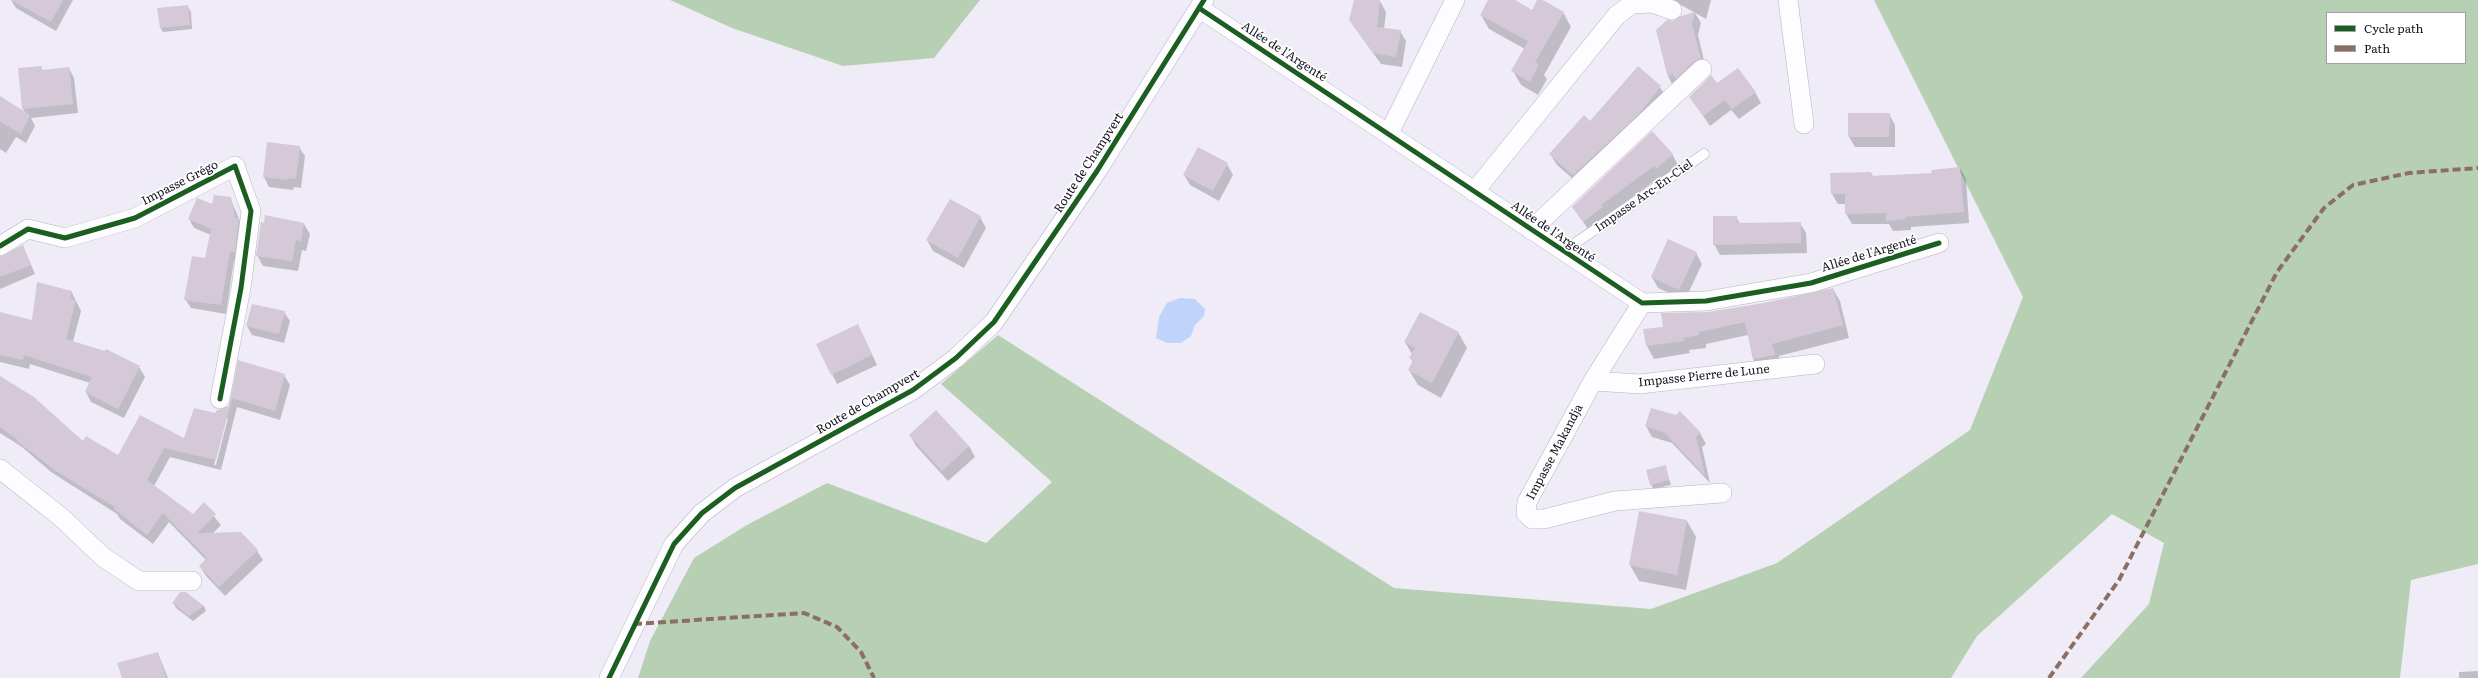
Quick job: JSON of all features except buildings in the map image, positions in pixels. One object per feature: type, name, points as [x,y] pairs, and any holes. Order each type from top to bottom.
[{"type":"street","points":[[1389,133],[1454,0]]},
{"type":"street","points":[[1788,0],[1804,124]]},
{"type":"street","points":[[1474,192],[1617,15],[1632,4],[1652,2],[1672,10]]},
{"type":"street","name":"Allée de l'Argenté","points":[[1202,4],[1474,192],[1642,303],[1706,301],[1811,283],[1939,243]]},
{"type":"street","name":"Route de Champvert","points":[[609,678],[674,544],[702,513],[736,488],[912,390],[956,358],[994,322],[1096,171],[1202,4]]},
{"type":"street","points":[[1531,230],[1702,69]]},
{"type":"street","name":"Impasse Grégo","points":[[0,246],[28,229],[65,238],[135,218],[235,166],[251,211],[241,288],[220,399]]},
{"type":"street","name":"Impasse Makandja","points":[[1642,303],[1593,381],[1527,502],[1526,513],[1532,519],[1544,519],[1615,501],[1722,493]]},
{"type":"street","name":"Impasse Pierre de Lune","points":[[1593,381],[1640,384],[1814,364]]},
{"type":"street","points":[[0,469],[62,518],[103,557],[139,582],[192,581]]},
{"type":"lane","name":"Impasse Arc-En-Ciel","points":[[1564,252],[1704,154]]},
{"type":"green space","points":[[670,0],[980,0],[934,58],[843,66],[732,28]]},
{"type":"green space","points":[[1874,0],[2478,0],[2478,564],[2411,580],[2400,678],[2081,678],[2149,604],[2164,543],[2112,514],[1977,636],[1951,678],[638,678],[650,641],[694,558],[747,525],[827,483],[986,543],[1052,482],[941,384],[998,335],[1394,588],[1651,609],[1777,563],[1970,430],[2023,297]]},
{"type":"water","points":[[1180,298],[1195,299],[1205,309],[1204,316],[1195,325],[1191,336],[1181,343],[1167,343],[1156,338],[1159,317],[1167,303]]},
{"type":"marked path","points":[[2049,678],[2119,580],[2277,272],[2324,208],[2353,185],[2409,173],[2478,168]]},
{"type":"marked path","points":[[634,624],[804,613],[837,627],[861,652],[874,678]]},
{"type":"cycle path","points":[[609,678],[674,544],[702,513],[735,488],[913,390],[956,358],[994,322],[1097,171],[1204,0]]},
{"type":"cycle path","points":[[1199,8],[1642,303],[1706,301],[1811,283],[1939,243]]},
{"type":"cycle path","points":[[0,246],[28,229],[65,238],[135,218],[235,166],[251,211],[241,288],[220,399]]}]
